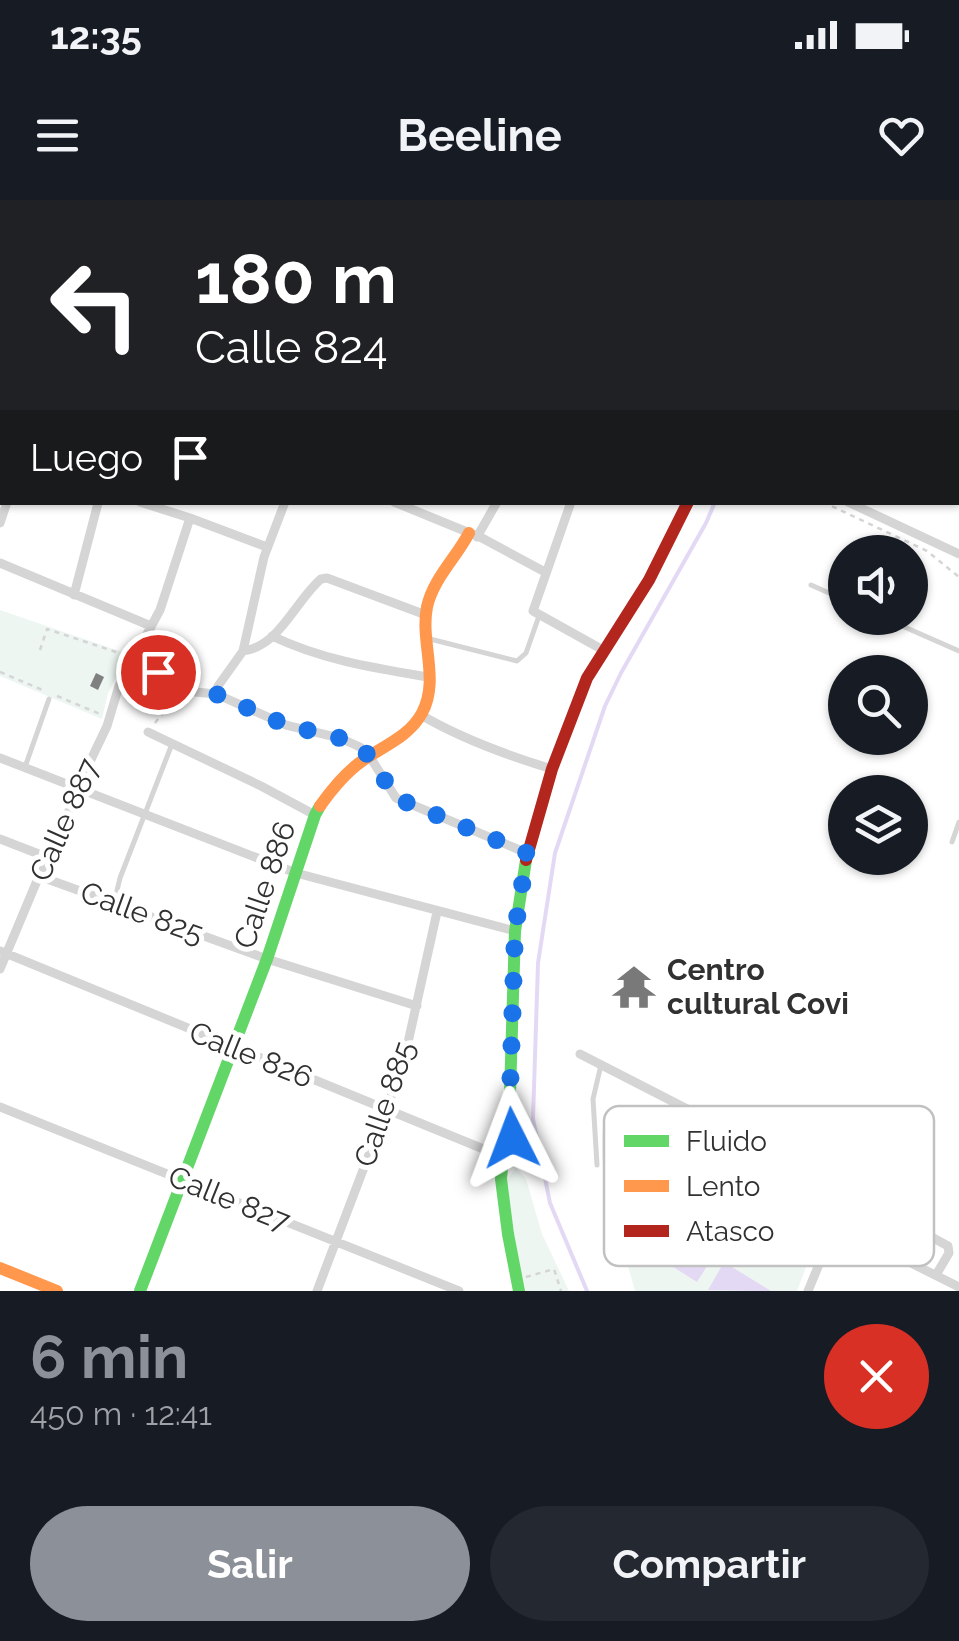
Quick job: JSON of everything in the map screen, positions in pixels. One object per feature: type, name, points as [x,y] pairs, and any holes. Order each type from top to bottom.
[{"type":"street","points":[[74,594],[96,505]]},
{"type":"street","points":[[149,505],[267,547]]},
{"type":"street","points":[[216,694],[243,651],[267,547],[284,505]]},
{"type":"street","points":[[401,505],[546,572]]},
{"type":"street","points":[[495,505],[433,590],[426,615],[429,694],[421,715],[458,736],[552,769]]},
{"type":"street","points":[[570,505],[533,612],[603,650]]},
{"type":"street","points":[[519,1291],[502,1191],[503,1158],[512,1138],[515,931],[527,853],[552,769],[587,678],[649,580],[686,505]]},
{"type":"street","points":[[854,505],[959,554]]},
{"type":"street","name":"Calle 887","points":[[0,969],[3,952],[55,848],[107,726],[119,686],[164,600],[190,518]]},
{"type":"street","points":[[0,563],[151,626]]},
{"type":"street","points":[[243,651],[272,636],[317,581],[327,578],[426,615]]},
{"type":"street","points":[[272,636],[359,666],[428,677]]},
{"type":"street","points":[[133,658],[194,692],[216,694],[286,725],[360,747],[391,792],[405,804],[527,853]]},
{"type":"street","name":"Calle 886","points":[[140,1291],[267,958],[315,816],[350,771],[399,738],[421,715]]},
{"type":"street","points":[[148,732],[315,816]]},
{"type":"street","points":[[0,758],[296,874],[515,931]]},
{"type":"street","points":[[0,839],[49,858]]},
{"type":"street","name":"Calle 825","points":[[40,876],[267,958],[417,1006]]},
{"type":"street","name":"Calle 885","points":[[317,1291],[403,1065],[436,912]]},
{"type":"street","name":"Calle 826","points":[[3,952],[503,1158]]},
{"type":"street","points":[[580,1054],[681,1106]]},
{"type":"street","name":"Calle 827","points":[[0,1107],[459,1291]]},
{"type":"street","points":[[934,1238],[948,1246],[950,1253],[936,1275]]},
{"type":"street","points":[[808,1291],[818,1266]]},
{"type":"street","points":[[918,1266],[959,1287]]},
{"type":"street","points":[[0,1268],[57,1291]]},
{"type":"lane","points":[[811,585],[828,592]]},
{"type":"lane","points":[[426,638],[516,661],[526,653],[538,616]]},
{"type":"lane","points":[[923,635],[959,651]]},
{"type":"lane","points":[[25,767],[49,699]]},
{"type":"lane","points":[[114,904],[120,878],[172,744]]},
{"type":"lane","points":[[952,842],[959,822]]},
{"type":"lane","points":[[597,1165],[593,1099],[601,1065]]},
{"type":"path","points":[[829,505],[927,551],[959,576]]},
{"type":"path","points":[[40,650],[47,629],[133,658]]},
{"type":"path","points":[[148,732],[184,686]]},
{"type":"path","points":[[524,1277],[554,1269],[561,1291]]},
{"type":"shaded area","points":[[0,610],[128,654],[108,693],[102,719],[0,676]]},
{"type":"shaded area","points":[[603,1125],[604,1173],[603,1166]]},
{"type":"shaded area","points":[[516,1167],[526,1179],[542,1234],[569,1291],[526,1291],[509,1230],[505,1183]]},
{"type":"shaded area","points":[[628,1266],[806,1266],[797,1291],[635,1291]]},
{"type":"shaded area","points":[[672,1266],[707,1266],[697,1282]]},
{"type":"shaded area","points":[[722,1266],[730,1266],[771,1291],[708,1290]]},
{"type":"building","points":[[96,673],[104,677],[98,690],[90,686]]},
{"type":"waterway","points":[[587,1291],[550,1203],[533,1119],[538,963],[555,853],[605,706],[714,505]]},
{"type":"traffic: fast","points":[[140,1291],[267,959],[320,806]]},
{"type":"traffic: fast","points":[[519,1291],[501,1179],[503,1157],[512,1137],[515,931],[526,860]]},
{"type":"traffic: slow","points":[[320,806],[350,771],[403,735],[422,713],[430,674],[427,607],[439,578],[469,533]]},
{"type":"traffic: slow","points":[[0,1268],[57,1291]]},
{"type":"traffic: jam","points":[[526,860],[552,769],[587,678],[649,580],[686,505]]},
{"type":"place","name":"Centro cultural Covi","points":[[634,987]]},
{"type":"route","points":[[158,672],[194,692],[216,694],[286,725],[360,747],[391,792],[405,804],[527,853],[515,931],[512,1138]]}]
